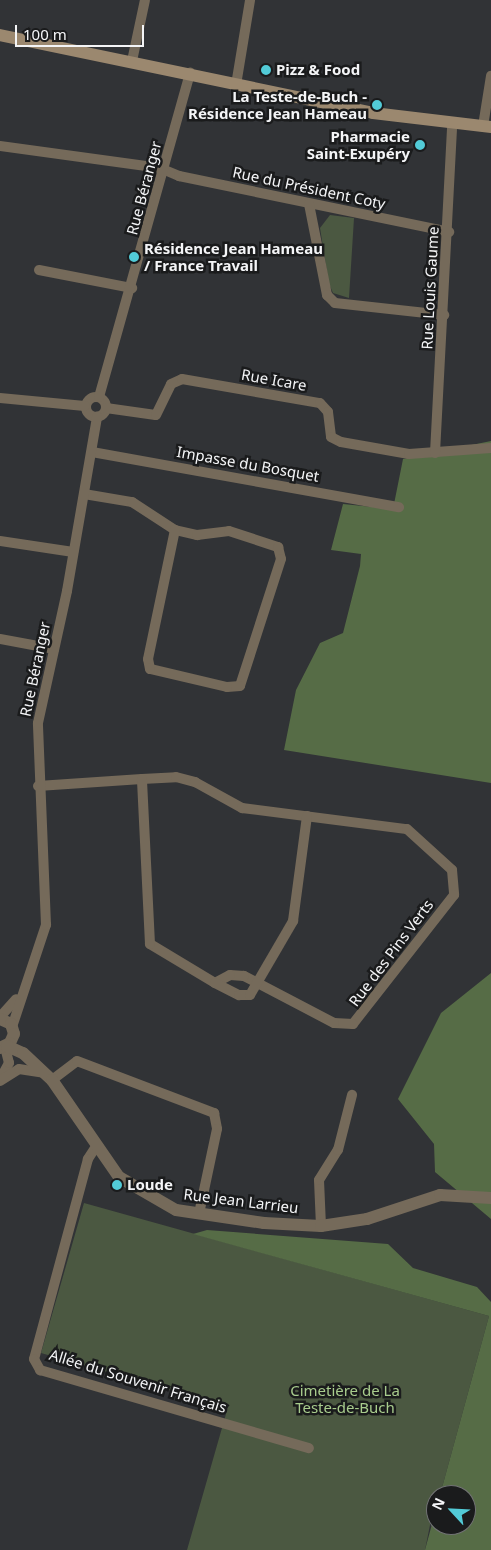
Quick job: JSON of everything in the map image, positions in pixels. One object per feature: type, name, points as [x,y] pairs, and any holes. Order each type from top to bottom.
[{"type":"main road","points":[[0,35],[409,120],[487,126]]},
{"type":"street","points":[[132,61],[145,0]]},
{"type":"street","points":[[236,85],[250,0]]},
{"type":"street","name":"Rue Béranger","points":[[99,397],[132,288],[190,74]]},
{"type":"street","points":[[487,126],[491,76]]},
{"type":"street","name":"Rue Louis Gaume","points":[[435,453],[449,232],[452,124]]},
{"type":"street","name":"Rue du Président Coty","points":[[0,146],[164,170],[309,204],[449,232]]},
{"type":"street","points":[[309,204],[327,296],[335,303],[444,315]]},
{"type":"street","points":[[39,270],[132,288]]},
{"type":"street","name":"Rue Icare","points":[[106,408],[156,414],[171,384],[182,379],[315,402],[328,412],[328,432],[335,440],[395,452],[435,453],[491,448]]},
{"type":"street","points":[[99,397],[106,408],[97,417],[89,415],[85,406],[90,398],[99,397]]},
{"type":"street","points":[[0,398],[85,406]]},
{"type":"street","name":"Rue Béranger","points":[[12,1028],[46,925],[38,786],[38,723],[73,552],[97,417]]},
{"type":"street","name":"Impasse du Bosquet","points":[[92,452],[399,507]]},
{"type":"street","points":[[84,494],[132,502],[175,530],[197,535],[229,531],[278,547],[281,559],[240,686],[227,687],[150,669],[148,659],[175,530]]},
{"type":"street","points":[[0,541],[73,552]]},
{"type":"street","points":[[0,639],[54,649]]},
{"type":"street","points":[[142,779],[150,944],[215,983],[244,996],[258,983],[297,912],[308,816]]},
{"type":"street","name":"Rue des Pins Verts","points":[[38,786],[142,779],[185,779],[242,808],[412,830],[452,870],[454,895],[354,1024],[334,1023],[237,974],[215,983]]},
{"type":"street","name":"Rue Béranger","points":[[0,1018],[26,986]]},
{"type":"street","points":[[0,1018],[12,1028],[4,1047],[8,1068],[0,1080]]},
{"type":"street","name":"Rue Jean Larrieu","points":[[12,1028],[23,1053],[48,1076],[116,1173],[140,1193],[172,1208],[199,1214],[321,1226],[367,1219],[440,1195],[491,1198]]},
{"type":"street","name":"Rue Jean Larrieu","points":[[4,1047],[23,1053]]},
{"type":"street","points":[[0,1080],[19,1069],[48,1076],[77,1061],[214,1113],[217,1128],[199,1214]]},
{"type":"street","points":[[0,1062],[0,1070]]},
{"type":"street","points":[[321,1226],[319,1180],[338,1150],[352,1095]]},
{"type":"street","name":"Allée du Souvenir Français","points":[[97,1145],[88,1159],[34,1359],[40,1370],[309,1448]]},
{"type":"green space","points":[[330,215],[354,218],[349,298],[333,293],[329,284],[320,228]]},
{"type":"green space","points":[[491,441],[491,783],[284,750],[296,690],[320,643],[343,633],[360,566],[361,554],[331,550],[343,504],[393,509],[403,459]]},
{"type":"green space","points":[[491,973],[491,1219],[435,1172],[434,1144],[398,1099],[441,1013]]},
{"type":"green space","name":"Cimetière de La Teste-de-Buch","points":[[84,1203],[489,1316],[443,1485],[426,1485],[426,1535],[428,1535],[425,1550],[187,1550],[228,1407],[41,1353]]},
{"type":"green space","points":[[207,1230],[388,1244],[413,1268],[477,1287],[491,1302],[491,1550],[425,1550],[429,1535],[476,1535],[476,1485],[443,1485],[489,1316],[193,1234]]},
{"type":"place","name":"Pizz & Food","points":[[266,70]]},
{"type":"place","name":"La Teste-de-Buch - Résidence Jean Hameau","points":[[377,105]]},
{"type":"place","name":"Pharmacie Saint-Exupéry","points":[[420,145]]},
{"type":"place","name":"Résidence Jean Hameau / France Travail","points":[[134,257]]},
{"type":"place","name":"Loude","points":[[117,1185]]}]
